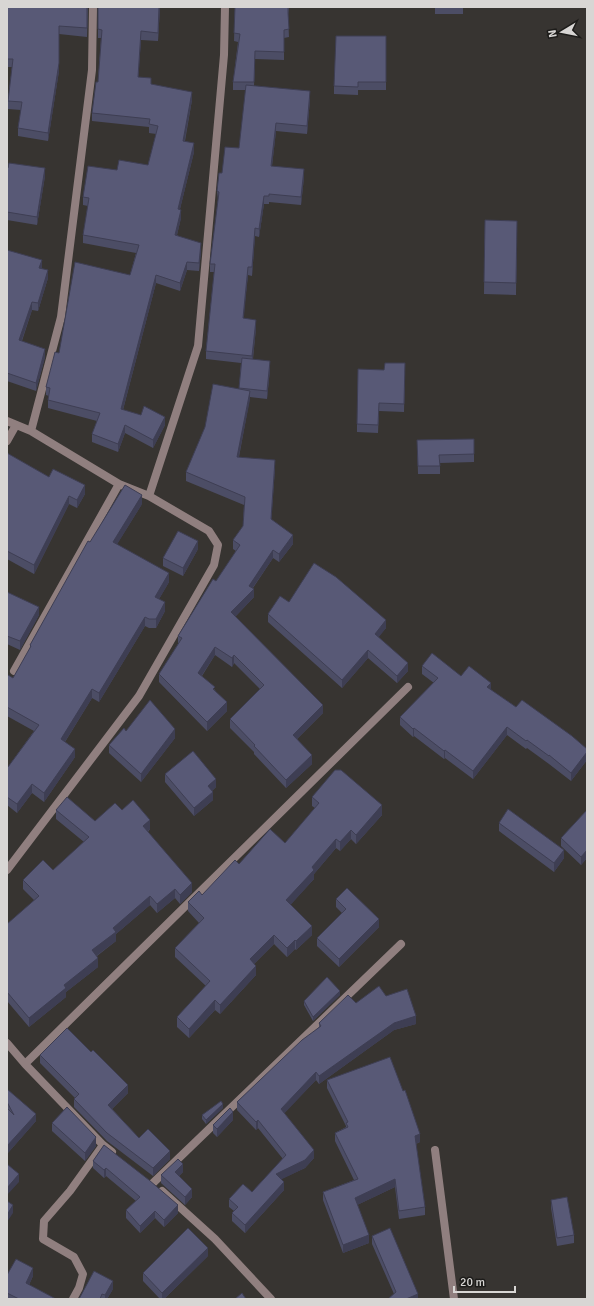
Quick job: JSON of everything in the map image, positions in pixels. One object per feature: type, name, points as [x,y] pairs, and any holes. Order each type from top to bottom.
[{"type":"street","points":[[31,431],[61,317],[92,70],[92,7]]},
{"type":"street","points":[[149,496],[198,346],[224,55],[225,7]]},
{"type":"street","points":[[7,420],[31,431],[119,484],[149,496],[209,531],[218,545],[214,566],[138,696],[7,870]]},
{"type":"street","points":[[7,441],[16,425]]},
{"type":"street","points":[[14,671],[119,484]]},
{"type":"street","points":[[25,1064],[408,687]]},
{"type":"street","points":[[272,1299],[215,1238],[150,1180],[401,944]]},
{"type":"street","points":[[7,1043],[25,1064],[103,1144],[122,1159]]},
{"type":"street","points":[[73,1299],[79,1288],[83,1274],[74,1257],[44,1239],[44,1221],[70,1191],[103,1144]]},
{"type":"street","points":[[435,1150],[454,1299]]},
{"type":"building","points":[[7,7],[87,7],[87,28],[59,26],[59,63],[48,133],[18,128],[22,102],[8,101],[13,59],[7,59]]},
{"type":"building","points":[[98,7],[159,7],[158,33],[141,31],[138,77],[151,78],[151,84],[192,92],[183,141],[194,143],[178,209],[181,210],[175,235],[201,243],[199,263],[187,262],[180,283],[156,275],[121,409],[141,415],[144,406],[165,417],[153,440],[125,425],[118,444],[92,434],[100,413],[48,400],[50,388],[46,387],[55,352],[59,353],[75,262],[130,275],[139,245],[83,235],[89,198],[83,197],[88,166],[117,170],[119,160],[148,165],[158,126],[149,124],[150,119],[92,113],[96,82],[98,82],[102,30],[98,29]]},
{"type":"building","points":[[235,7],[288,7],[289,29],[284,30],[284,52],[255,51],[254,82],[233,82],[240,34],[234,33]]},
{"type":"building","points":[[336,36],[386,36],[386,82],[358,82],[358,87],[334,86]]},
{"type":"building","points":[[246,85],[310,91],[307,126],[276,123],[271,166],[304,169],[301,197],[269,194],[269,196],[264,196],[259,229],[255,228],[252,267],[248,267],[243,318],[256,320],[252,356],[206,351],[215,264],[210,264],[219,192],[217,191],[219,173],[222,173],[225,147],[239,148]]},
{"type":"building","points":[[9,163],[45,168],[37,217],[7,212],[7,168]]},
{"type":"building","points":[[485,220],[517,221],[516,283],[484,282]]},
{"type":"building","points":[[7,250],[42,260],[39,268],[48,270],[38,303],[32,302],[19,340],[45,349],[36,383],[7,373]]},
{"type":"building","points":[[242,358],[270,361],[267,391],[239,388]]},
{"type":"building","points":[[385,363],[405,363],[404,404],[379,403],[378,425],[357,424],[358,369],[384,370]]},
{"type":"building","points":[[213,384],[250,391],[237,457],[275,460],[271,519],[293,535],[279,554],[273,550],[249,586],[254,589],[231,612],[323,705],[293,735],[312,755],[286,780],[230,719],[264,685],[234,655],[232,658],[215,647],[198,673],[215,687],[213,689],[227,702],[207,722],[159,674],[182,638],[178,636],[213,579],[216,581],[240,545],[233,540],[243,526],[245,497],[186,472],[205,427]]},
{"type":"building","points":[[474,439],[474,454],[439,455],[440,466],[418,466],[417,440]]},
{"type":"building","points":[[7,453],[49,477],[53,469],[85,485],[77,500],[69,496],[34,565],[7,551]]},
{"type":"building","points":[[125,485],[142,495],[113,542],[169,573],[155,597],[165,602],[156,619],[149,619],[145,617],[99,693],[92,689],[61,739],[75,749],[44,793],[32,784],[17,804],[7,797],[7,766],[8,767],[39,725],[7,707],[7,676],[8,675],[13,678],[88,541],[90,542]]},
{"type":"building","points":[[178,531],[198,541],[183,568],[163,558]]},
{"type":"building","points":[[314,563],[336,577],[386,620],[375,634],[408,663],[397,676],[368,650],[342,680],[268,614],[280,596],[289,602]]},
{"type":"building","points":[[7,592],[39,607],[20,641],[7,636]]},
{"type":"building","points":[[432,653],[461,676],[469,666],[491,683],[487,687],[516,707],[522,700],[572,736],[587,749],[587,752],[571,773],[549,755],[507,727],[473,771],[414,728],[413,729],[400,717],[438,678],[422,666]]},
{"type":"building","points":[[150,700],[175,729],[141,774],[109,745],[124,728],[126,731]]},
{"type":"building","points":[[193,751],[216,779],[208,786],[213,792],[194,808],[165,774]]},
{"type":"building","points":[[335,770],[341,770],[382,805],[356,835],[351,830],[340,842],[336,839],[312,867],[314,870],[286,900],[312,926],[287,948],[274,935],[250,959],[256,966],[220,1005],[215,1000],[189,1029],[177,1017],[210,981],[175,948],[204,918],[188,902],[199,891],[202,895],[235,860],[239,864],[270,829],[285,843],[319,803],[312,797]]},
{"type":"building","points":[[67,797],[95,821],[115,803],[122,810],[133,800],[150,820],[143,826],[192,883],[180,895],[175,889],[157,904],[150,896],[113,928],[116,932],[92,950],[98,958],[64,985],[66,988],[29,1018],[7,992],[7,924],[39,896],[23,880],[43,860],[53,870],[89,837],[56,810]]},
{"type":"building","points":[[508,809],[564,850],[554,863],[499,823]]},
{"type":"building","points":[[587,810],[587,850],[581,857],[561,838]]},
{"type":"building","points":[[347,888],[379,919],[339,959],[317,938],[346,909],[336,899]]},
{"type":"building","points":[[327,977],[340,991],[313,1017],[304,1001]]},
{"type":"building","points":[[379,986],[386,996],[407,989],[416,1016],[394,1023],[319,1076],[316,1072],[281,1109],[314,1150],[305,1160],[276,1174],[284,1182],[245,1225],[232,1213],[238,1207],[229,1199],[243,1184],[252,1192],[286,1155],[258,1120],[256,1122],[237,1102],[302,1040],[321,1026],[319,1023],[348,995],[356,1003]]},
{"type":"building","points":[[67,1028],[91,1052],[93,1050],[128,1085],[108,1105],[139,1138],[148,1129],[170,1151],[153,1168],[107,1133],[74,1099],[79,1094],[40,1055]]},
{"type":"building","points":[[390,1057],[403,1091],[405,1090],[420,1134],[415,1136],[425,1207],[399,1211],[395,1179],[355,1198],[369,1235],[343,1245],[323,1192],[358,1179],[335,1133],[348,1127],[346,1123],[348,1122],[327,1080]]},
{"type":"building","points":[[7,1089],[36,1114],[7,1146],[7,1108],[14,1115],[7,1102]]},
{"type":"building","points":[[221,1101],[223,1104],[206,1120],[202,1115]]},
{"type":"building","points":[[67,1107],[96,1137],[85,1153],[52,1123]]},
{"type":"building","points":[[230,1108],[233,1112],[217,1129],[213,1125]]},
{"type":"building","points":[[104,1145],[178,1205],[164,1220],[155,1211],[140,1226],[126,1210],[140,1197],[106,1168],[104,1170],[93,1161]]},
{"type":"building","points":[[178,1159],[183,1164],[175,1172],[192,1189],[185,1197],[161,1175]]},
{"type":"building","points":[[7,1164],[19,1174],[7,1188]]},
{"type":"building","points":[[567,1197],[574,1235],[557,1238],[551,1200]]},
{"type":"building","points":[[7,1201],[13,1205],[7,1215]]},
{"type":"building","points":[[188,1228],[208,1248],[162,1293],[143,1273]]},
{"type":"building","points":[[390,1228],[418,1294],[406,1299],[388,1299],[396,1292],[372,1236]]},
{"type":"building","points":[[16,1259],[33,1268],[26,1283],[56,1299],[19,1299],[7,1293],[7,1275]]},
{"type":"building","points":[[94,1271],[113,1281],[105,1295],[102,1294],[100,1299],[79,1299]]},
{"type":"building","points":[[242,1293],[246,1299],[235,1299]]}]
